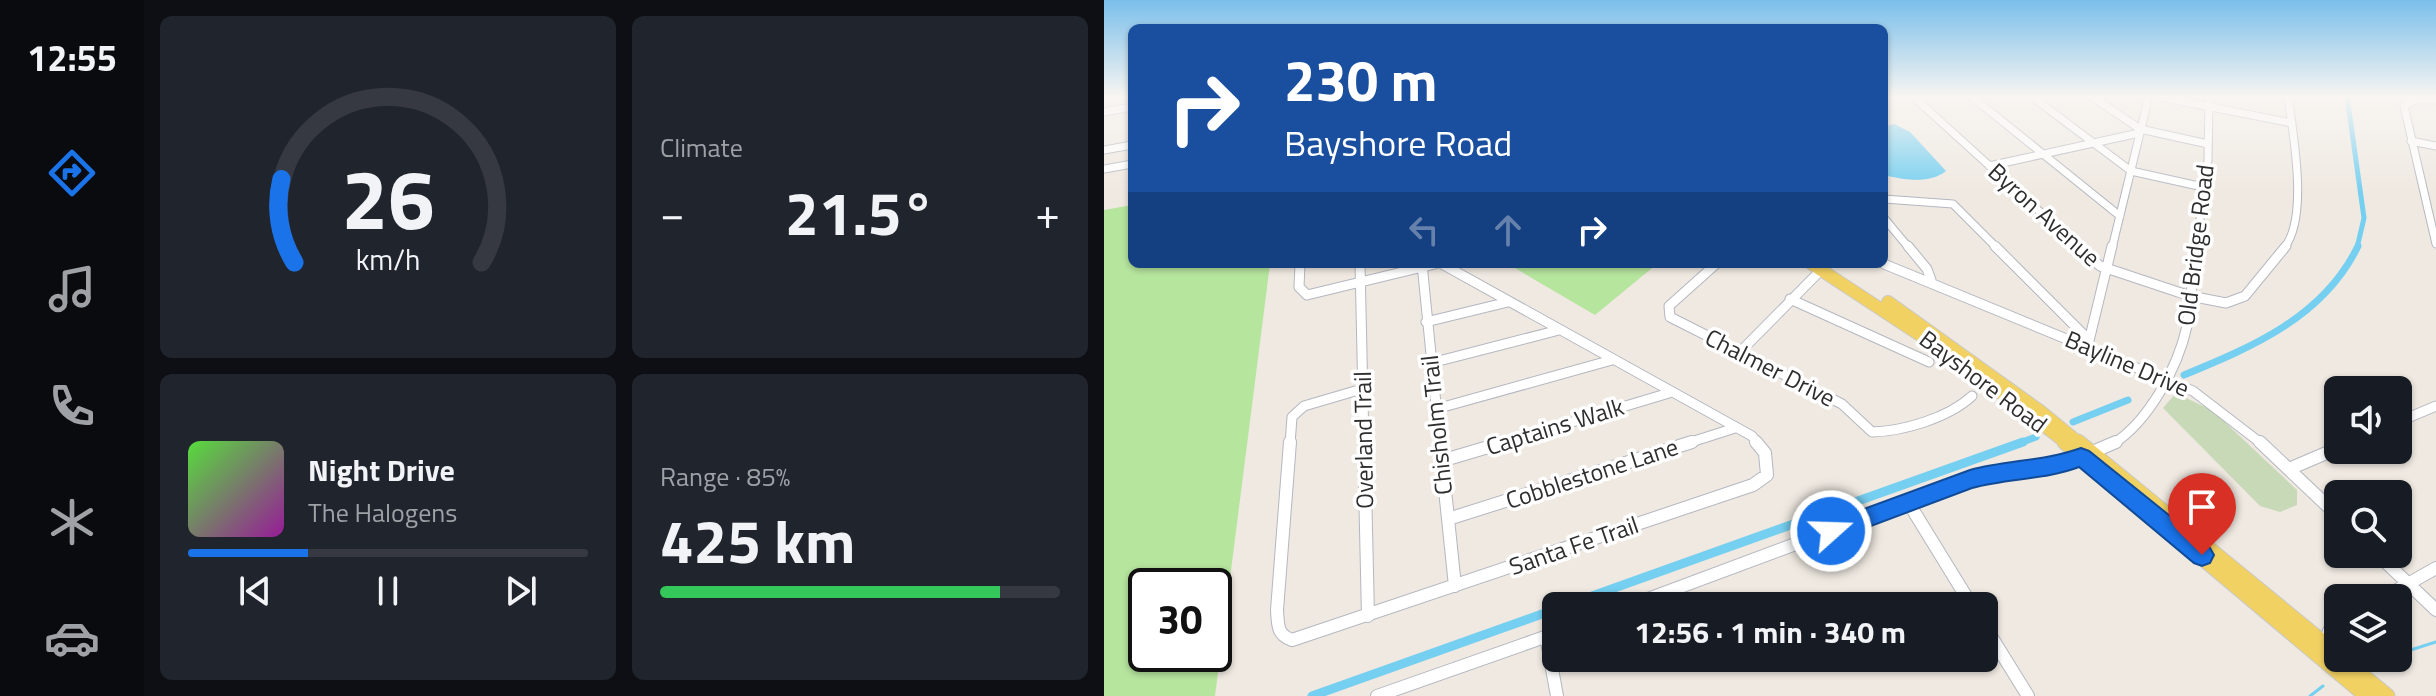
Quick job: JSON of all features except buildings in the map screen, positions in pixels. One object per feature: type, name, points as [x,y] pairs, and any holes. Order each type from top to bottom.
[{"type":"main road","name":"Bayshore Road","points":[[1823,268],[1956,359],[2086,454],[2324,644]]},
{"type":"main road","name":"Bayshore Road","points":[[2086,454],[2367,696]]},
{"type":"main road","name":"Bayshore Road","points":[[2358,672],[2387,696]]},
{"type":"street","name":"Byron Avenue","points":[[1948,128],[2087,257],[2107,270],[2190,296],[2226,303],[2242,299],[2294,233],[2296,208],[2292,128]]},
{"type":"street","points":[[2011,128],[2120,216]]},
{"type":"street","points":[[2075,128],[2131,171],[2203,187]]},
{"type":"street","points":[[2136,128],[2208,144]]},
{"type":"street","name":"Old Bridge Road","points":[[1667,592],[1993,473],[2041,469],[2107,447],[2136,423],[2148,408],[2183,339],[2208,128]]},
{"type":"street","points":[[2409,128],[2432,213],[2436,244]]},
{"type":"street","points":[[1989,166],[2140,131]]},
{"type":"street","points":[[2088,343],[2140,131]]},
{"type":"street","points":[[2411,141],[2436,146]]},
{"type":"street","points":[[1104,150],[1128,146]]},
{"type":"street","points":[[1104,169],[1128,165]]},
{"type":"street","points":[[1888,199],[1953,204],[2088,343]]},
{"type":"street","points":[[1888,223],[1927,269],[1932,283]]},
{"type":"street","name":"Bayline Drive","points":[[1888,266],[2088,343],[2164,376],[2216,405],[2324,503]]},
{"type":"street","points":[[1300,268],[1299,287],[1307,295],[1415,268]]},
{"type":"street","name":"Overland Trail","points":[[1360,268],[1368,616]]},
{"type":"street","name":"Chisholm Trail","points":[[1422,268],[1455,586]]},
{"type":"street","name":"Santa Fe Trail","points":[[1362,389],[1304,406],[1292,417],[1278,629],[1283,637],[1292,640],[1762,481],[1769,467],[1763,447],[1752,436],[1669,393],[1449,268]]},
{"type":"street","name":"Chalmer Drive","points":[[1711,268],[1669,306],[1670,317],[1842,404],[1872,432],[1892,431],[1961,407],[1972,396]]},
{"type":"street","points":[[1740,352],[1818,268]]},
{"type":"street","points":[[1790,299],[1929,362]]},
{"type":"street","points":[[1426,322],[1508,302]]},
{"type":"street","points":[[1431,363],[1559,330]]},
{"type":"street","points":[[1436,409],[1612,360]]},
{"type":"street","name":"Captains Walk","points":[[1441,461],[1669,393]]},
{"type":"street","points":[[2412,416],[2436,406]]},
{"type":"street","name":"Cobblestone Lane","points":[[1448,519],[1735,428]]},
{"type":"street","points":[[2289,469],[2324,454]]},
{"type":"street","points":[[1908,502],[1963,592]]},
{"type":"street","points":[[2391,568],[2436,610]]},
{"type":"street","points":[[2407,583],[2436,568]]},
{"type":"street","points":[[1377,696],[1542,638]]},
{"type":"street","points":[[1998,648],[2028,696]]},
{"type":"street","points":[[1555,672],[1557,696]]},
{"type":"green space","points":[[1128,206],[1128,268],[1269,268],[1231,568],[1128,568],[1128,672],[1218,672],[1215,696],[1104,696],[1104,210]]},
{"type":"green space","points":[[1515,268],[1652,268],[1595,315]]},
{"type":"green space","points":[[2176,393],[2213,411],[2297,490],[2297,505],[2280,512],[2260,506],[2163,408]]},
{"type":"water","points":[[1888,128],[1910,132],[1946,171],[1932,178],[1888,176]]},
{"type":"waterway","points":[[2352,128],[2364,218],[2357,248]]},
{"type":"waterway","points":[[2184,375],[2260,341],[2306,311],[2344,271],[2357,248]]},
{"type":"waterway","points":[[2073,422],[2128,400]]},
{"type":"waterway","points":[[2017,444],[2036,437]]},
{"type":"waterway","points":[[1603,592],[2023,442]]},
{"type":"waterway","points":[[1312,696],[1542,614]]},
{"type":"waterway","points":[[2412,650],[2436,642]]},
{"type":"waterway","points":[[2310,696],[2323,686]]},
{"type":"route","points":[[1831,531],[1970,479],[2005,471],[2058,466],[2081,457],[2202,555]]}]
